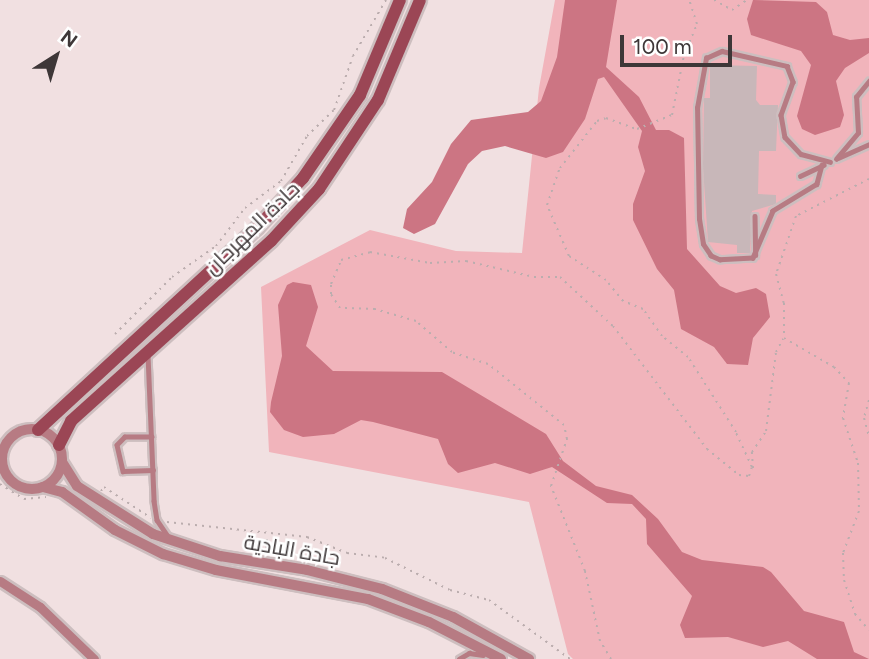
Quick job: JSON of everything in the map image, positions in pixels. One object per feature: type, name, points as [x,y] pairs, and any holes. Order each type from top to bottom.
[{"type":"main road","name":"جادة المهرجان","points":[[38,430],[257,228],[303,178],[360,94],[400,0]]},
{"type":"main road","name":"جادة المهرجان","points":[[58,445],[71,421],[271,241],[319,189],[379,100],[420,0]]},
{"type":"street","points":[[0,435],[38,430],[58,445],[62,462],[54,480],[43,487],[18,485],[2,463],[4,450],[17,433]]},
{"type":"street","name":"جادة البادية","points":[[62,462],[74,483],[107,508],[172,541],[220,556],[332,575],[406,597],[477,628],[529,659]]},
{"type":"street","name":"جادة البادية","points":[[43,487],[58,491],[114,530],[172,557],[216,570],[368,599],[439,626],[499,659]]},
{"type":"street","points":[[0,580],[40,607],[94,659]]},
{"type":"lane","points":[[822,165],[819,182],[773,211],[756,256],[744,261],[720,260],[703,244],[697,108],[706,58],[722,51],[787,66],[793,82],[781,115],[785,138],[801,154],[830,162]]},
{"type":"lane","points":[[836,159],[858,133],[856,97],[869,81]]},
{"type":"lane","points":[[800,176],[869,144]]},
{"type":"lane","points":[[755,216],[756,256]]},
{"type":"lane","points":[[148,352],[158,520],[172,541]]},
{"type":"lane","points":[[152,437],[122,438],[117,446],[123,471],[153,470]]},
{"type":"lane","points":[[459,659],[472,652],[499,659]]},
{"type":"path","points":[[114,334],[172,277],[216,246],[244,208],[281,181],[307,136],[334,110],[353,56],[386,0]]},
{"type":"path","points":[[689,0],[697,24],[684,55],[674,109],[670,117],[639,129],[606,118],[597,121],[559,171],[548,209],[571,258],[606,280],[622,300],[643,309],[660,335],[688,357],[733,428],[752,469]]},
{"type":"path","points":[[714,0],[732,10],[747,0]]},
{"type":"path","points":[[611,659],[600,641],[585,571],[551,486],[553,472],[568,436],[559,419],[488,365],[452,352],[408,317],[337,306],[331,288],[338,262],[370,252],[430,263],[466,261],[534,276],[560,277],[613,326],[706,449],[741,476],[749,476],[753,449],[768,421],[777,345],[784,338],[784,303],[776,274],[791,224],[811,206],[869,178]]},
{"type":"path","points":[[784,338],[834,367],[849,383],[843,418],[858,463],[859,511],[843,553],[844,580],[855,614],[869,630]]},
{"type":"path","points":[[869,400],[864,418],[869,437]]},
{"type":"path","points":[[0,484],[24,499],[52,496]]},
{"type":"path","points":[[104,487],[140,514],[158,520],[267,535],[307,537],[347,553],[385,558],[450,590],[489,600],[569,659]]},
{"type":"path","points":[[266,563],[267,535]]},
{"type":"shaded area","points":[[555,0],[869,0],[869,659],[573,659],[568,654],[529,502],[269,452],[261,287],[370,230],[456,251],[522,253],[539,88]]},
{"type":"shaded area","points":[[565,0],[617,0],[606,67],[639,97],[656,130],[669,130],[684,138],[687,249],[720,286],[736,293],[756,288],[766,294],[770,317],[753,338],[748,365],[727,364],[714,347],[681,329],[674,290],[657,269],[633,220],[633,204],[645,171],[638,147],[642,131],[604,77],[598,79],[585,119],[563,152],[546,158],[505,146],[482,151],[468,164],[435,224],[414,234],[403,228],[407,209],[432,182],[451,144],[471,120],[528,112],[541,101],[557,57]]},
{"type":"shaded area","points":[[753,0],[816,2],[827,12],[833,35],[850,40],[869,38],[869,53],[845,68],[836,81],[844,115],[840,127],[815,135],[802,129],[797,116],[811,65],[801,51],[751,35],[747,19]]},
{"type":"shaded area","points":[[293,282],[311,285],[318,307],[306,346],[333,371],[442,372],[546,434],[563,461],[596,486],[632,495],[658,519],[682,552],[702,560],[763,567],[771,572],[804,611],[844,622],[854,652],[869,659],[817,659],[788,641],[763,647],[728,637],[685,638],[680,625],[692,596],[647,544],[646,519],[632,504],[607,503],[552,467],[530,474],[495,463],[458,473],[448,464],[438,439],[361,420],[334,434],[303,437],[284,430],[270,412],[282,356],[278,305],[287,285]]},
{"type":"building","points":[[710,65],[757,66],[756,100],[760,105],[778,105],[776,151],[759,151],[758,194],[776,195],[776,204],[752,211],[750,253],[737,253],[737,245],[708,242],[703,167],[704,98],[710,98]]}]
